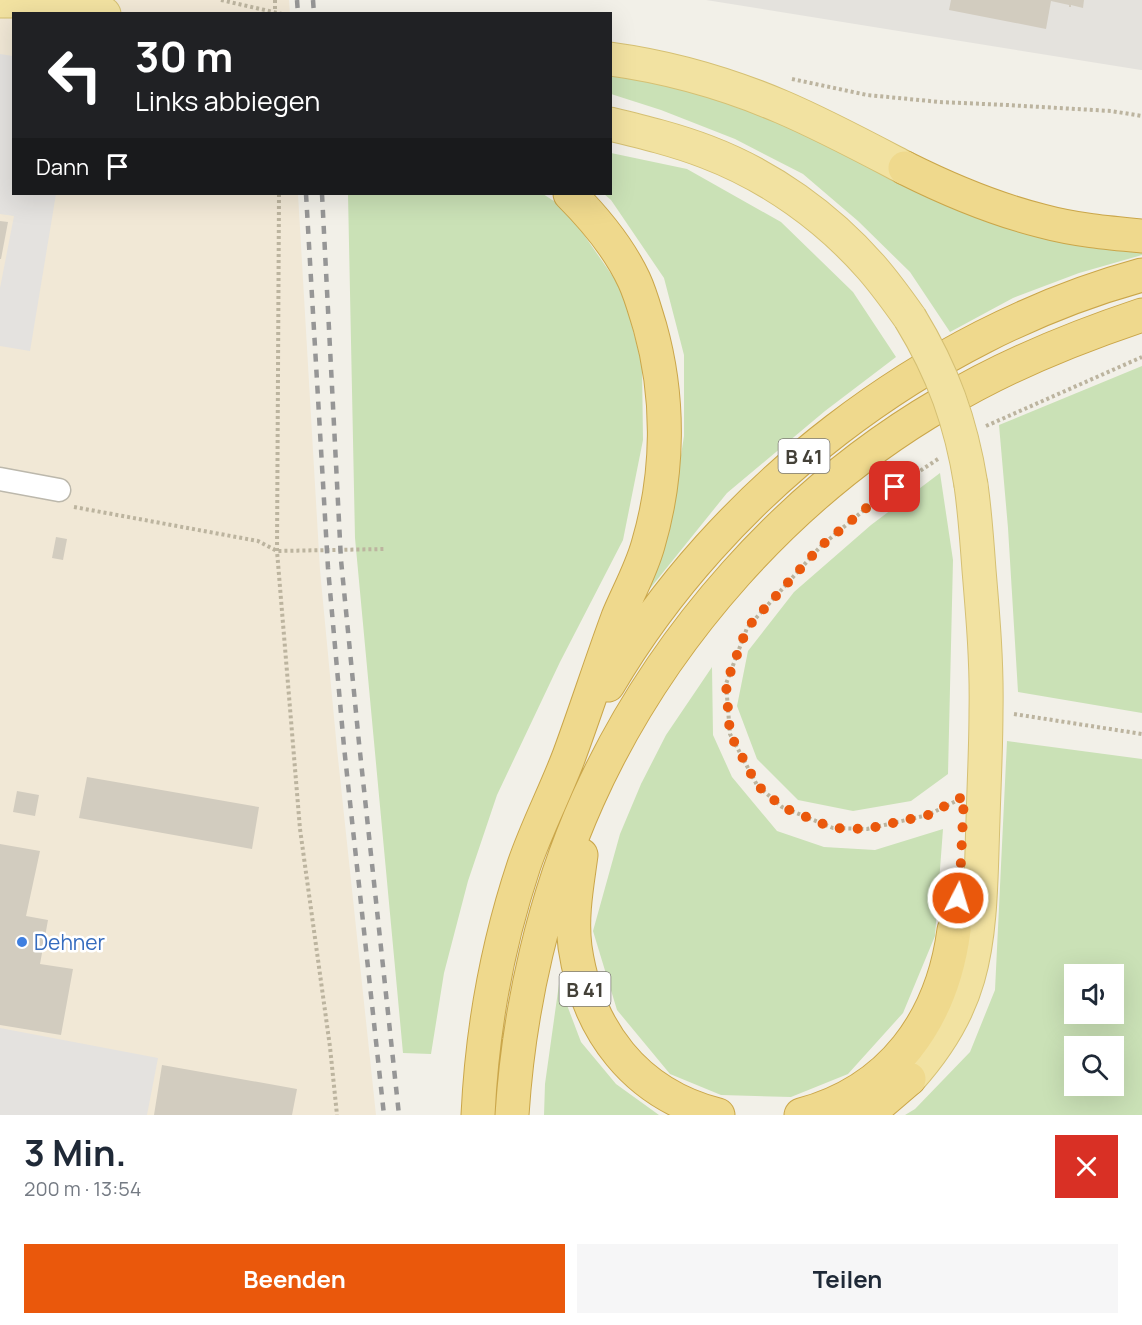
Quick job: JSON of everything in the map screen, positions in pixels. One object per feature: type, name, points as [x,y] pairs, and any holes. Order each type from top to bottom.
[{"type":"highway","points":[[905,168],[1007,212],[1097,232],[1142,236]]},
{"type":"highway","name":"B 41","points":[[478,1115],[485,1029],[507,920],[544,811],[568,758],[619,615],[648,546],[663,472],[664,404],[658,361],[645,310],[634,280],[614,246],[599,225],[571,195]]},
{"type":"highway","name":"B 41","points":[[568,758],[623,660],[655,614],[725,530],[805,455],[848,421],[893,390],[984,337],[1081,295],[1142,275]]},
{"type":"highway","name":"B 41","points":[[512,1115],[528,991],[539,942],[569,846],[588,799],[638,705],[698,618],[732,577],[807,502],[894,434],[991,376],[1094,330],[1142,315]]},
{"type":"highway","name":"B 41","points":[[588,799],[574,911],[575,946],[594,1016],[622,1057],[639,1075],[659,1090],[681,1102],[718,1115]]},
{"type":"highway","points":[[801,1115],[820,1110],[846,1098],[870,1083],[910,1043],[924,1023],[939,994],[951,955],[954,930]]},
{"type":"highway","points":[[862,1115],[909,1079]]},
{"type":"main road","points":[[0,1],[41,1],[94,12]]},
{"type":"main road","points":[[612,59],[664,69],[746,93],[817,123],[905,168]]},
{"type":"main road","points":[[612,125],[675,141],[742,167],[773,184],[825,222],[871,267],[910,318],[932,357],[957,421],[966,452],[976,522],[985,638],[986,710],[981,882],[973,957],[965,989],[940,1041],[909,1079]]},
{"type":"main road","points":[[954,930],[960,881],[971,649],[978,557]]},
{"type":"street","points":[[0,479],[59,490]]},
{"type":"path","points":[[221,0],[273,12]]},
{"type":"path","points":[[782,76],[867,95],[940,102],[1111,111],[1142,116]]},
{"type":"path","points":[[279,195],[277,551],[300,829],[337,1115]]},
{"type":"path","points":[[982,429],[1142,357]]},
{"type":"path","points":[[943,455],[876,500],[821,546],[747,628],[726,684],[730,734],[757,785],[782,807],[833,828],[867,829],[928,815],[964,796]]},
{"type":"path","points":[[59,490],[67,506],[258,541],[277,551],[385,549]]},
{"type":"path","points":[[986,710],[1142,734]]},
{"type":"shaded area","points":[[0,0],[289,0],[290,12],[12,12],[12,195],[298,195],[320,570],[376,1115],[0,1115]]},
{"type":"shaded area","points":[[706,0],[1142,0],[1142,70],[1141,70]]},
{"type":"shaded area","points":[[0,54],[12,56],[12,195],[56,195],[30,351],[0,346],[0,288],[14,216],[0,214]]},
{"type":"shaded area","points":[[0,1028],[158,1058],[147,1115],[0,1115]]},
{"type":"green space","points":[[612,76],[729,100],[1142,248],[1142,255],[1079,273],[1013,298],[950,332],[910,272],[858,221],[803,174],[735,139],[661,110],[612,94]]},
{"type":"green space","points":[[612,153],[687,169],[781,222],[853,292],[896,357],[825,411],[727,493],[644,596],[671,519],[684,436],[684,355],[664,278],[611,200],[605,195],[612,195]]},
{"type":"green space","points":[[348,195],[545,195],[566,209],[623,291],[642,365],[643,440],[623,540],[560,662],[497,795],[468,881],[444,973],[431,1054],[403,1053],[355,538]]},
{"type":"green space","points":[[1142,366],[1142,713],[1018,692],[999,425]]},
{"type":"green space","points":[[940,473],[953,560],[948,774],[911,801],[853,811],[798,800],[757,759],[737,706],[748,651],[794,592],[871,525]]},
{"type":"green space","points":[[712,667],[713,735],[732,777],[777,831],[824,847],[875,850],[943,829],[935,936],[903,1013],[848,1074],[791,1097],[721,1095],[670,1074],[617,1010],[593,931],[620,834],[641,784],[666,735]]},
{"type":"green space","points":[[1007,741],[1142,759],[1142,1115],[905,1115],[915,1109],[970,1052],[995,990]]},
{"type":"green space","points":[[559,984],[581,1042],[616,1084],[659,1115],[544,1115],[545,1084]]},
{"type":"building","points":[[951,0],[1084,0],[1083,8],[1071,5],[1069,7],[1069,5],[1051,1],[1046,29],[949,10]]},
{"type":"building","points":[[0,221],[8,222],[1,259],[0,259]]},
{"type":"building","points":[[56,537],[67,539],[63,560],[52,558]]},
{"type":"building","points":[[87,777],[259,807],[252,849],[79,818]]},
{"type":"building","points":[[17,791],[39,795],[35,816],[13,812]]},
{"type":"building","name":"Dehner","points":[[0,844],[40,851],[26,916],[48,920],[40,964],[73,969],[61,1035],[0,1025]]},
{"type":"building","points":[[162,1065],[297,1089],[292,1115],[154,1115]]},
{"type":"railway","points":[[297,0],[298,12]]},
{"type":"railway","points":[[313,0],[314,12]]},
{"type":"railway","points":[[306,195],[328,568],[344,747],[384,1115]]},
{"type":"railway","points":[[322,195],[341,560],[399,1115]]},
{"type":"place","name":"Dehner","points":[[22,942]]},
{"type":"route","points":[[895,487],[821,546],[747,628],[726,684],[730,734],[757,785],[782,807],[833,828],[867,829],[928,815],[964,796],[958,898]]}]
